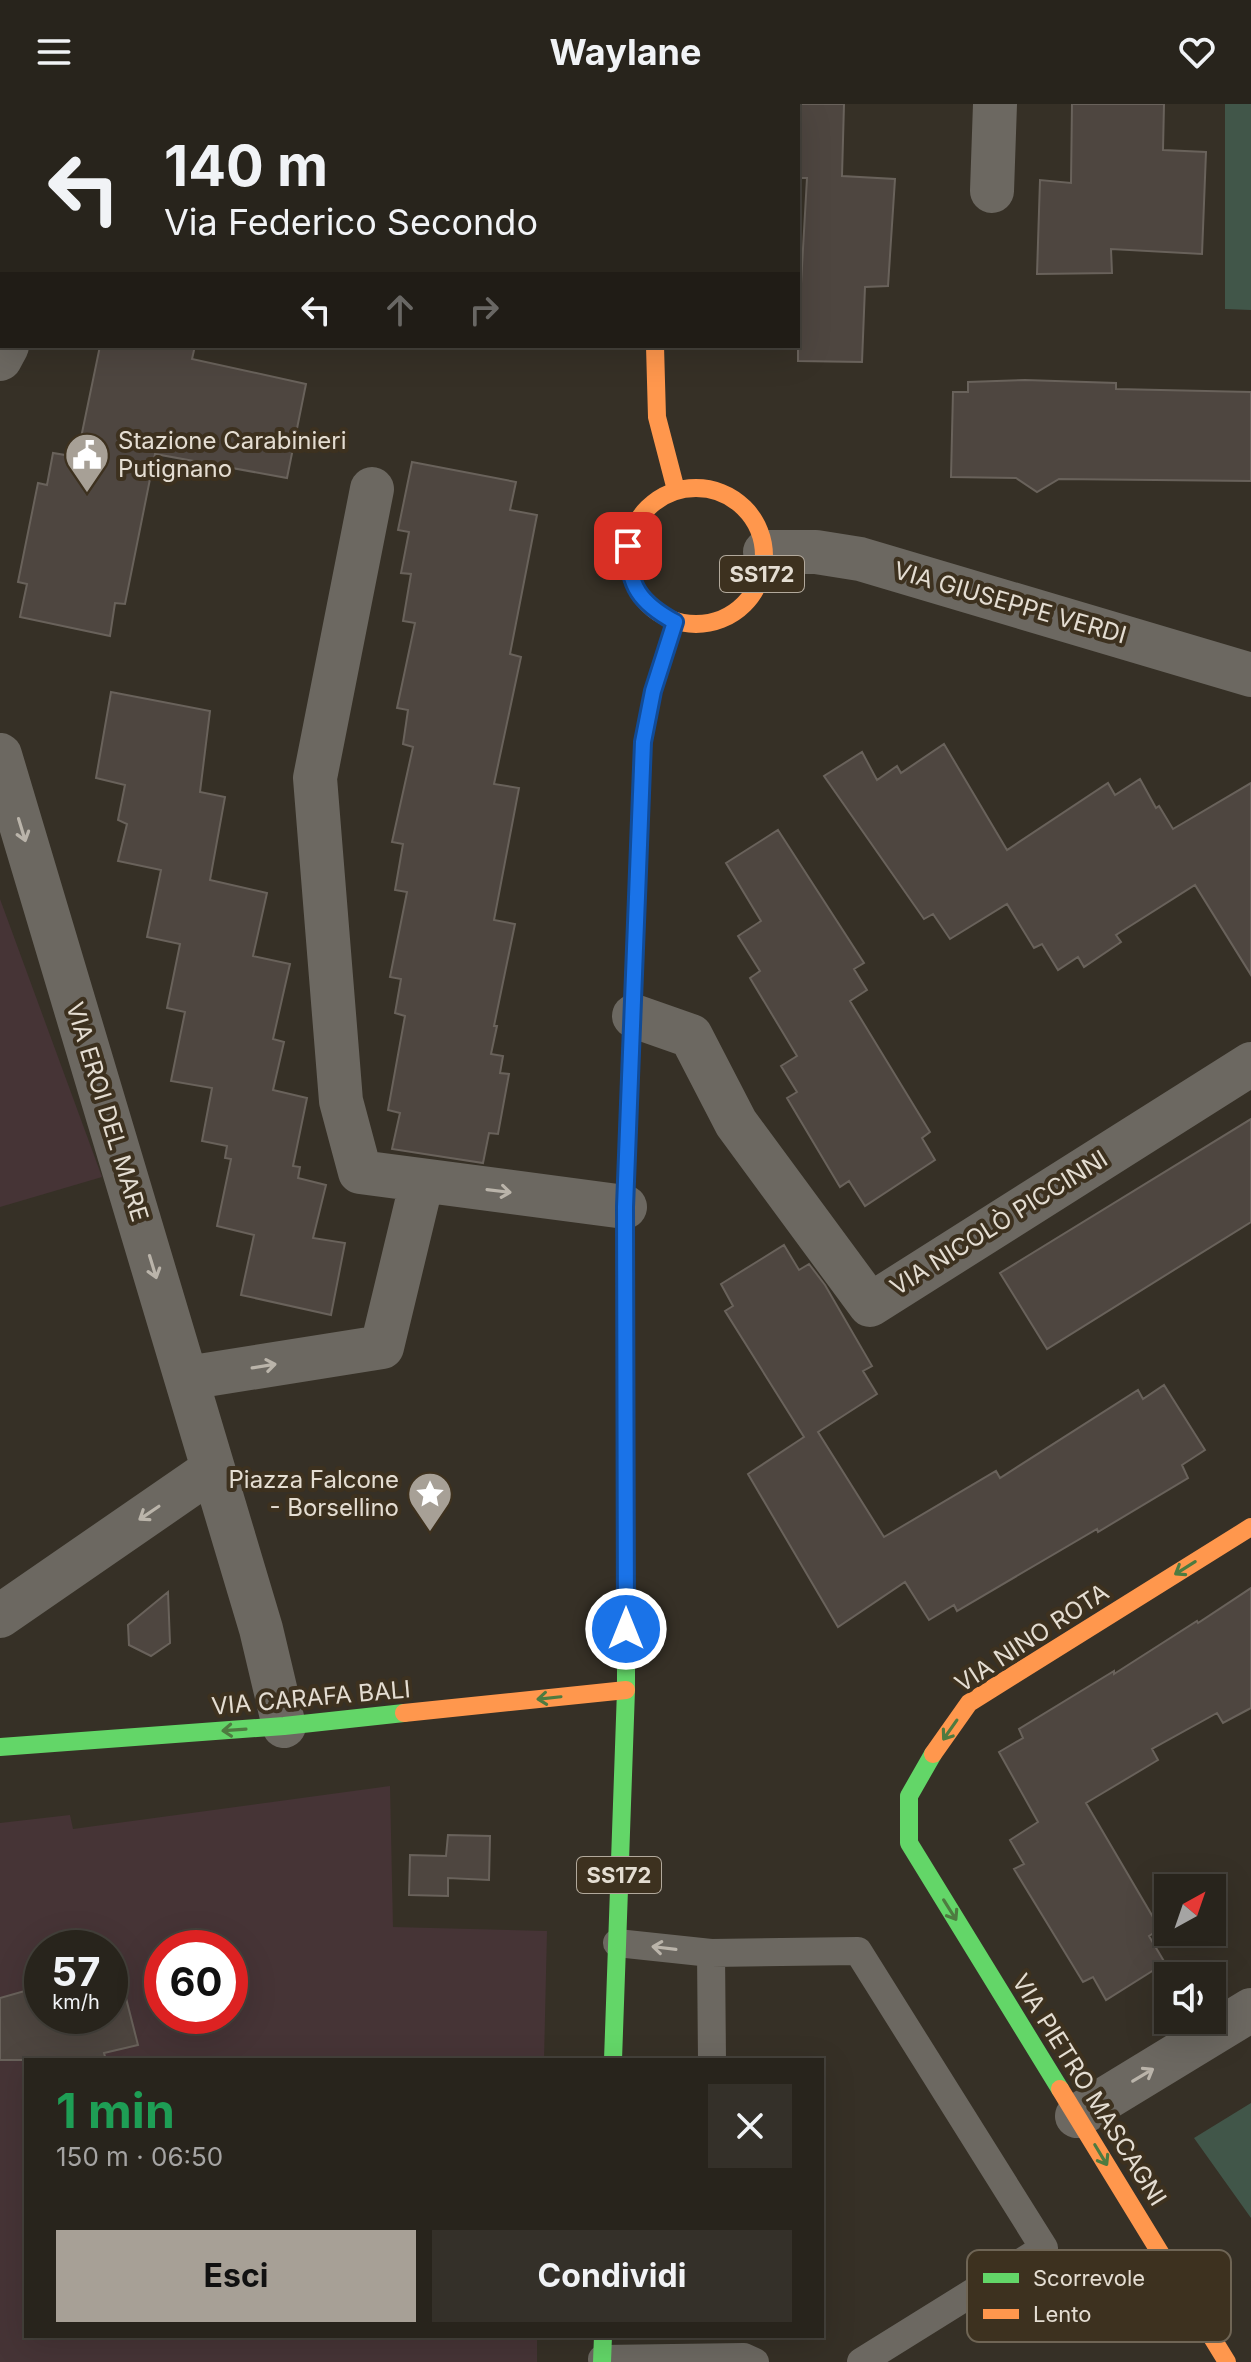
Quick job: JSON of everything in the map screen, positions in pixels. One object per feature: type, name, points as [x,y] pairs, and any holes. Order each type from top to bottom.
[{"type":"main road","points":[[655,348],[657,417],[676,490],[658,498],[644,511],[634,527],[628,546],[628,565],[633,584],[643,600],[675,622]]},
{"type":"main road","name":"SS172","points":[[613,2058],[626,1690],[625,1207],[643,742],[653,691],[675,622],[694,625],[713,623],[745,605],[757,589],[765,552],[762,535],[742,505],[711,489],[676,490]]},
{"type":"main road","name":"VIA NINO ROTA","points":[[909,1843],[909,1796],[935,1751],[969,1703],[1251,1527]]},
{"type":"main road","name":"VIA CARAFA BALI","points":[[0,1747],[284,1726],[626,1690]]},
{"type":"main road","name":"VIA PIETRO MASCAGNI","points":[[909,1843],[1159,2250]]},
{"type":"main road","name":"VIA PIETRO MASCAGNI","points":[[1215,2342],[1227,2362]]},
{"type":"street","points":[[992,191],[995,104]]},
{"type":"street","points":[[372,489],[315,778],[341,1101],[360,1172],[625,1207]]},
{"type":"street","name":"VIA GIUSEPPE VERDI","points":[[765,552],[816,552],[860,559],[1251,675]]},
{"type":"street","name":"VIA EROI DEL MARE","points":[[0,755],[261,1629],[284,1726]]},
{"type":"street","name":"VIA NICOLÒ PICCINNI","points":[[634,1016],[691,1036],[736,1123],[870,1305],[1251,1064]]},
{"type":"street","points":[[187,1378],[382,1347],[422,1181]]},
{"type":"street","points":[[0,1616],[213,1469]]},
{"type":"street","points":[[1077,2116],[1251,2010]]},
{"type":"lane","points":[[617,1943],[711,1953],[858,1951],[1044,2248],[1041,2250]]},
{"type":"lane","points":[[711,1953],[712,2058]]},
{"type":"lane","points":[[861,2362],[967,2296]]},
{"type":"lane","points":[[602,2352],[716,2347],[755,2362]]},
{"type":"shaded area","points":[[0,899],[102,1177],[0,1207]]},
{"type":"shaded area","points":[[390,1786],[393,1927],[547,1931],[544,2058],[24,2058],[24,2338],[537,2338],[537,2362],[0,2362],[0,1823],[70,1815],[73,1829]]},
{"type":"green space","points":[[1225,104],[1251,104],[1251,310],[1225,309]]},
{"type":"green space","points":[[1251,2103],[1251,2218],[1194,2138]]},
{"type":"building","points":[[800,104],[844,104],[842,176],[895,179],[888,286],[865,287],[862,362],[798,361],[807,178],[800,178]]},
{"type":"building","points":[[1072,104],[1164,104],[1163,150],[1206,152],[1202,254],[1111,249],[1112,273],[1037,274],[1040,180],[1071,183]]},
{"type":"building","name":"Stazione Carabinieri Putignano","points":[[100,348],[195,348],[192,359],[306,384],[287,478],[155,454],[125,604],[115,603],[110,636],[20,617],[27,584],[18,582],[38,483],[47,485],[53,453],[77,457]]},
{"type":"building","points":[[968,382],[1116,383],[1116,389],[1251,392],[1251,481],[1059,479],[1037,492],[1016,478],[951,477],[953,392],[968,392]]},
{"type":"building","points":[[412,462],[516,482],[510,510],[537,515],[510,654],[521,657],[494,784],[519,788],[494,920],[515,924],[491,1054],[503,1056],[500,1073],[509,1074],[498,1134],[489,1133],[483,1163],[392,1149],[400,1113],[388,1110],[405,1016],[395,1013],[401,979],[390,977],[407,892],[395,890],[403,844],[392,842],[413,747],[403,744],[408,710],[397,708],[415,623],[403,621],[411,574],[401,573],[409,532],[398,530]]},
{"type":"building","points":[[111,692],[210,711],[200,792],[225,797],[210,880],[267,893],[253,956],[290,964],[273,1039],[284,1042],[273,1090],[307,1098],[293,1166],[300,1167],[298,1178],[326,1185],[313,1238],[345,1243],[331,1315],[241,1295],[254,1235],[217,1226],[231,1159],[225,1158],[227,1146],[202,1141],[212,1088],[171,1081],[185,1012],[167,1008],[180,944],[147,937],[161,870],[118,861],[127,824],[118,820],[125,785],[96,778]]},
{"type":"building","points":[[944,744],[1007,850],[1108,783],[1115,795],[1140,779],[1156,808],[1159,806],[1173,829],[1251,783],[1251,975],[1195,885],[1116,935],[1121,942],[1084,967],[1078,957],[1058,970],[1042,944],[1034,948],[1007,904],[950,939],[933,914],[924,919],[824,776],[862,752],[877,780],[897,766],[901,773]]},
{"type":"building","points":[[778,830],[864,963],[854,969],[867,990],[850,1001],[930,1132],[922,1138],[935,1160],[865,1206],[849,1181],[840,1187],[787,1098],[797,1092],[781,1066],[797,1056],[750,978],[760,971],[738,936],[761,921],[726,863]]},
{"type":"building","points":[[1251,1119],[1251,1222],[1047,1349],[1000,1273]]},
{"type":"building","points":[[784,1245],[799,1270],[809,1264],[825,1285],[872,1366],[863,1371],[877,1394],[818,1432],[884,1537],[996,1471],[1000,1478],[1138,1390],[1143,1399],[1164,1385],[1205,1450],[1182,1465],[1188,1478],[957,1611],[954,1605],[929,1620],[905,1582],[838,1627],[748,1474],[804,1437],[725,1311],[733,1306],[721,1284]]},
{"type":"building","points":[[1251,1588],[1251,1708],[1223,1723],[1217,1713],[1152,1749],[1158,1760],[1086,1803],[1154,1919],[1154,1933],[1149,1936],[1164,1962],[1154,1962],[1154,1970],[1106,2000],[1093,1977],[1083,1982],[1014,1869],[1024,1864],[1010,1840],[1038,1822],[999,1752],[1023,1738],[1019,1729]]},
{"type":"building","points":[[168,1592],[170,1643],[151,1656],[129,1645],[128,1625]]},
{"type":"building","points":[[448,1835],[490,1836],[489,1880],[448,1878],[448,1896],[409,1895],[410,1855],[446,1856]]},
{"type":"building","points":[[24,1991],[24,2034],[128,2034],[128,2006],[138,2045],[104,2053],[105,2058],[0,2060],[0,1998]]},
{"type":"traffic: fast","points":[[630,1072],[643,742],[653,691],[675,622]]},
{"type":"traffic: fast","points":[[613,2058],[626,1624]]},
{"type":"traffic: fast","points":[[0,1747],[284,1726],[404,1713]]},
{"type":"traffic: fast","points":[[933,1754],[909,1796],[909,1843],[1060,2089]]},
{"type":"traffic: fast","points":[[602,2362],[603,2338]]},
{"type":"traffic: slow","points":[[655,348],[657,417],[676,490]]},
{"type":"traffic: slow","points":[[696,488],[722,493],[744,508],[759,530],[764,556],[759,582],[744,604],[722,619],[696,624],[670,619],[648,604],[633,582],[628,556],[633,530],[648,508],[670,493],[696,488]]},
{"type":"traffic: slow","points":[[626,1624],[625,1207],[630,1072]]},
{"type":"traffic: slow","points":[[933,1754],[969,1703],[1251,1527]]},
{"type":"traffic: slow","points":[[404,1713],[626,1690]]},
{"type":"traffic: slow","points":[[1060,2089],[1158,2250]]},
{"type":"traffic: slow","points":[[1215,2342],[1227,2362]]},
{"type":"place","name":"Stazione Carabinieri Putignano","points":[[87,494]]},
{"type":"place","name":"Piazza Falcone - Borsellino","points":[[430,1533]]},
{"type":"route","points":[[626,1629],[625,1207],[643,742],[653,691],[675,622],[643,600],[633,584],[628,565],[628,546]]}]
